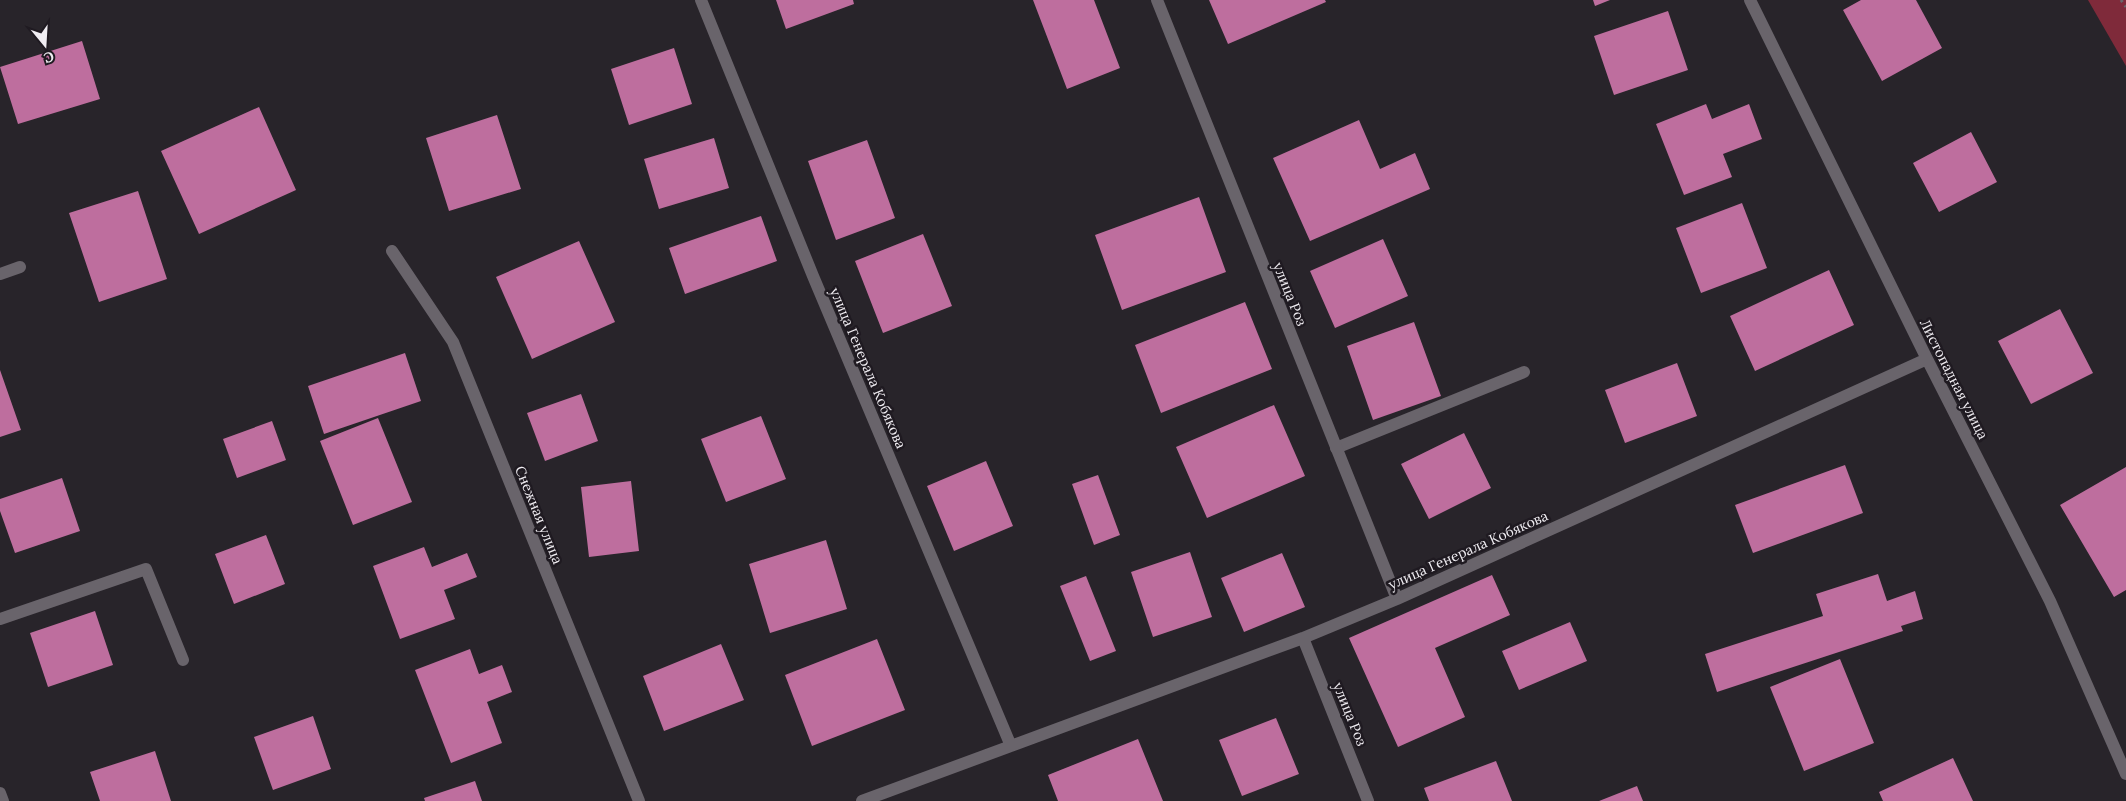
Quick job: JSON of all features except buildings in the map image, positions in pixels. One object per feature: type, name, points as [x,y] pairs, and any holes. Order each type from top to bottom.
[{"type":"street","name":"улица Генерала Кобякова","points":[[701,0],[813,276],[1011,746]]},
{"type":"street","name":"улица Роз","points":[[1157,0],[1396,599]]},
{"type":"street","name":"Листопадная улица","points":[[1750,0],[1927,359],[2050,601],[2126,774]]},
{"type":"street","name":"Снежная улица","points":[[392,251],[452,342],[639,801]]},
{"type":"street","points":[[0,274],[20,267]]},
{"type":"street","name":"улица Генерала Кобякова","points":[[862,801],[1304,638],[1396,599],[1927,359]]},
{"type":"street","points":[[1336,448],[1524,372]]},
{"type":"street","points":[[0,619],[146,569],[182,660]]},
{"type":"street","name":"улица Роз","points":[[1304,638],[1368,801]]},
{"type":"street","points":[[0,793],[3,801]]},
{"type":"path","points":[[2121,0],[2126,8]]},
{"type":"shaded area","points":[[2088,0],[2126,0],[2126,66]]}]
